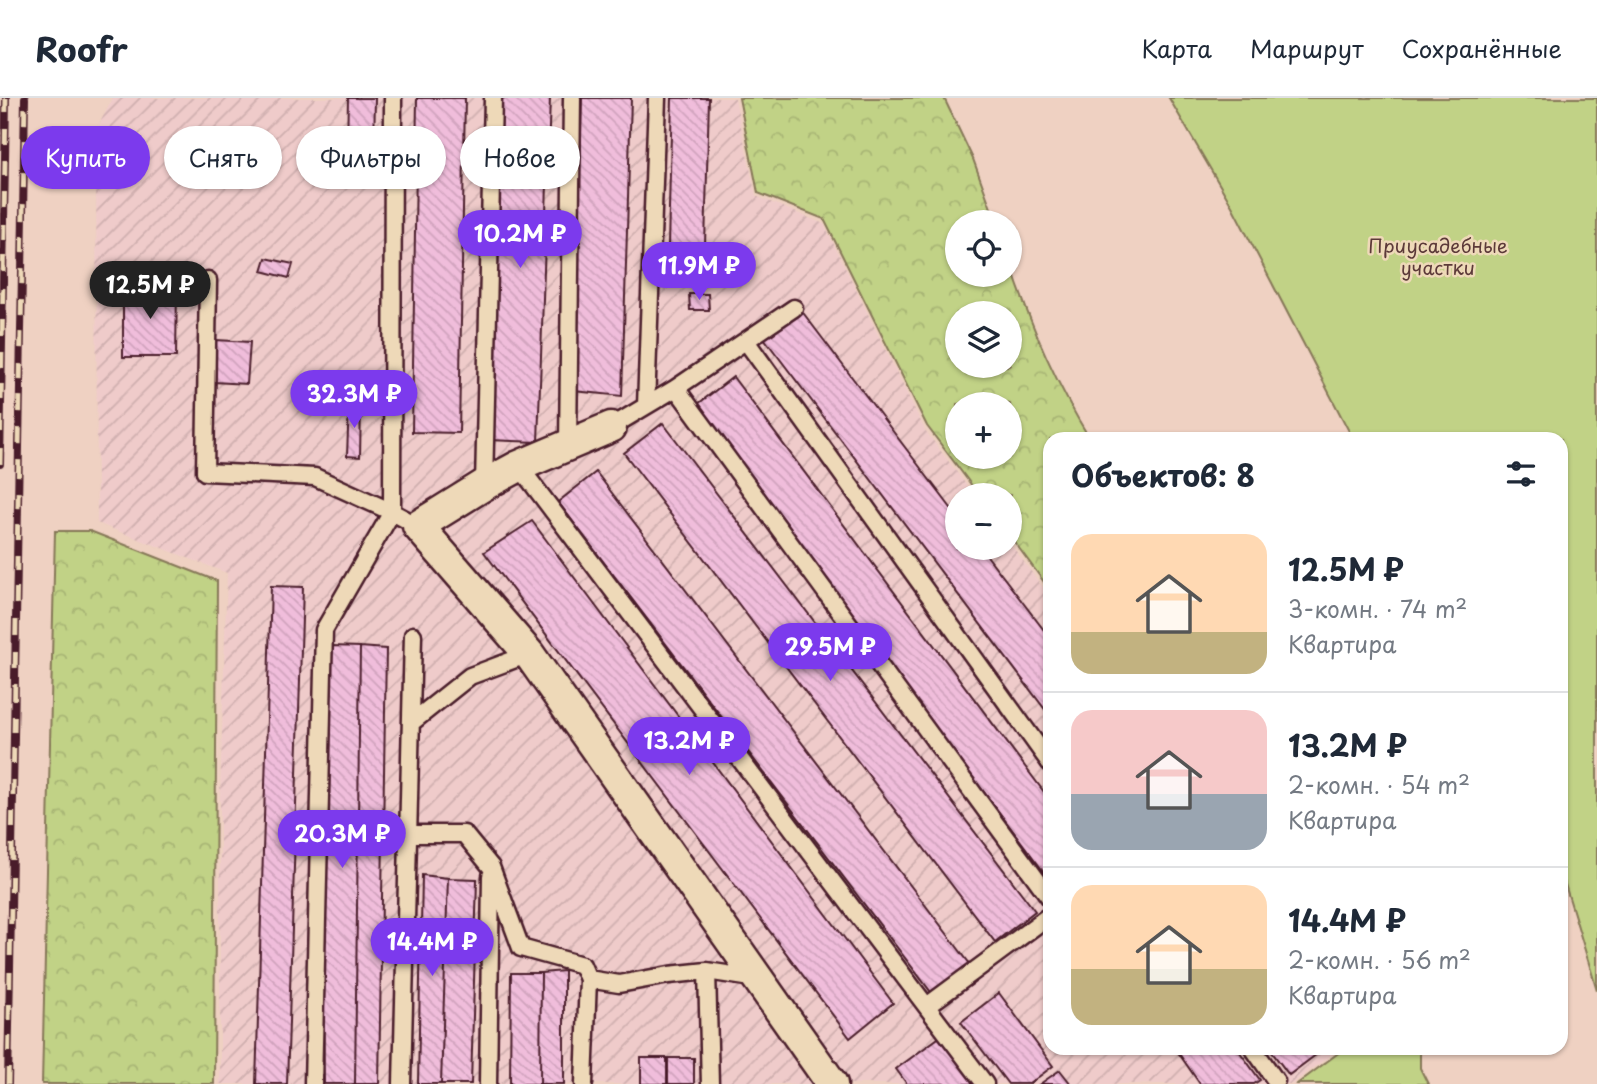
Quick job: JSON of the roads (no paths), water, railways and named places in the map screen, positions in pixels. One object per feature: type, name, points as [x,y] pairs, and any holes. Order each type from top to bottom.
[{"type":"street","points":[[611,427],[519,466],[418,526],[529,654],[832,1084]]},
{"type":"lane","points":[[313,1084],[324,630],[392,512],[393,98]]},
{"type":"lane","points":[[484,485],[494,98]]},
{"type":"lane","points":[[568,445],[572,98]]},
{"type":"lane","points":[[646,406],[657,98]]},
{"type":"lane","points":[[208,280],[205,472],[315,477],[418,526]]},
{"type":"lane","points":[[611,427],[676,388],[794,308]]},
{"type":"lane","points":[[746,341],[1043,753]]},
{"type":"lane","points":[[676,388],[1043,888]]},
{"type":"lane","points":[[519,466],[985,1084]]},
{"type":"lane","points":[[402,1084],[413,635]]},
{"type":"lane","points":[[411,723],[470,676],[529,654]]},
{"type":"lane","points":[[409,834],[464,834],[491,867],[522,948],[582,965],[588,979],[584,1084]]},
{"type":"lane","points":[[488,1084],[491,867]]},
{"type":"lane","points":[[927,1006],[1043,920]]},
{"type":"lane","points":[[707,971],[710,1084]]},
{"type":"lane","points":[[588,979],[619,984],[707,971],[758,979]]},
{"type":"lane","points":[[1258,1055],[1276,1081]]},
{"type":"railway","points":[[0,464],[6,98]]},
{"type":"railway","points":[[8,1084],[25,98]]},
{"type":"park label","name":"Приусадебные участки","points":[[1438,257]]}]
